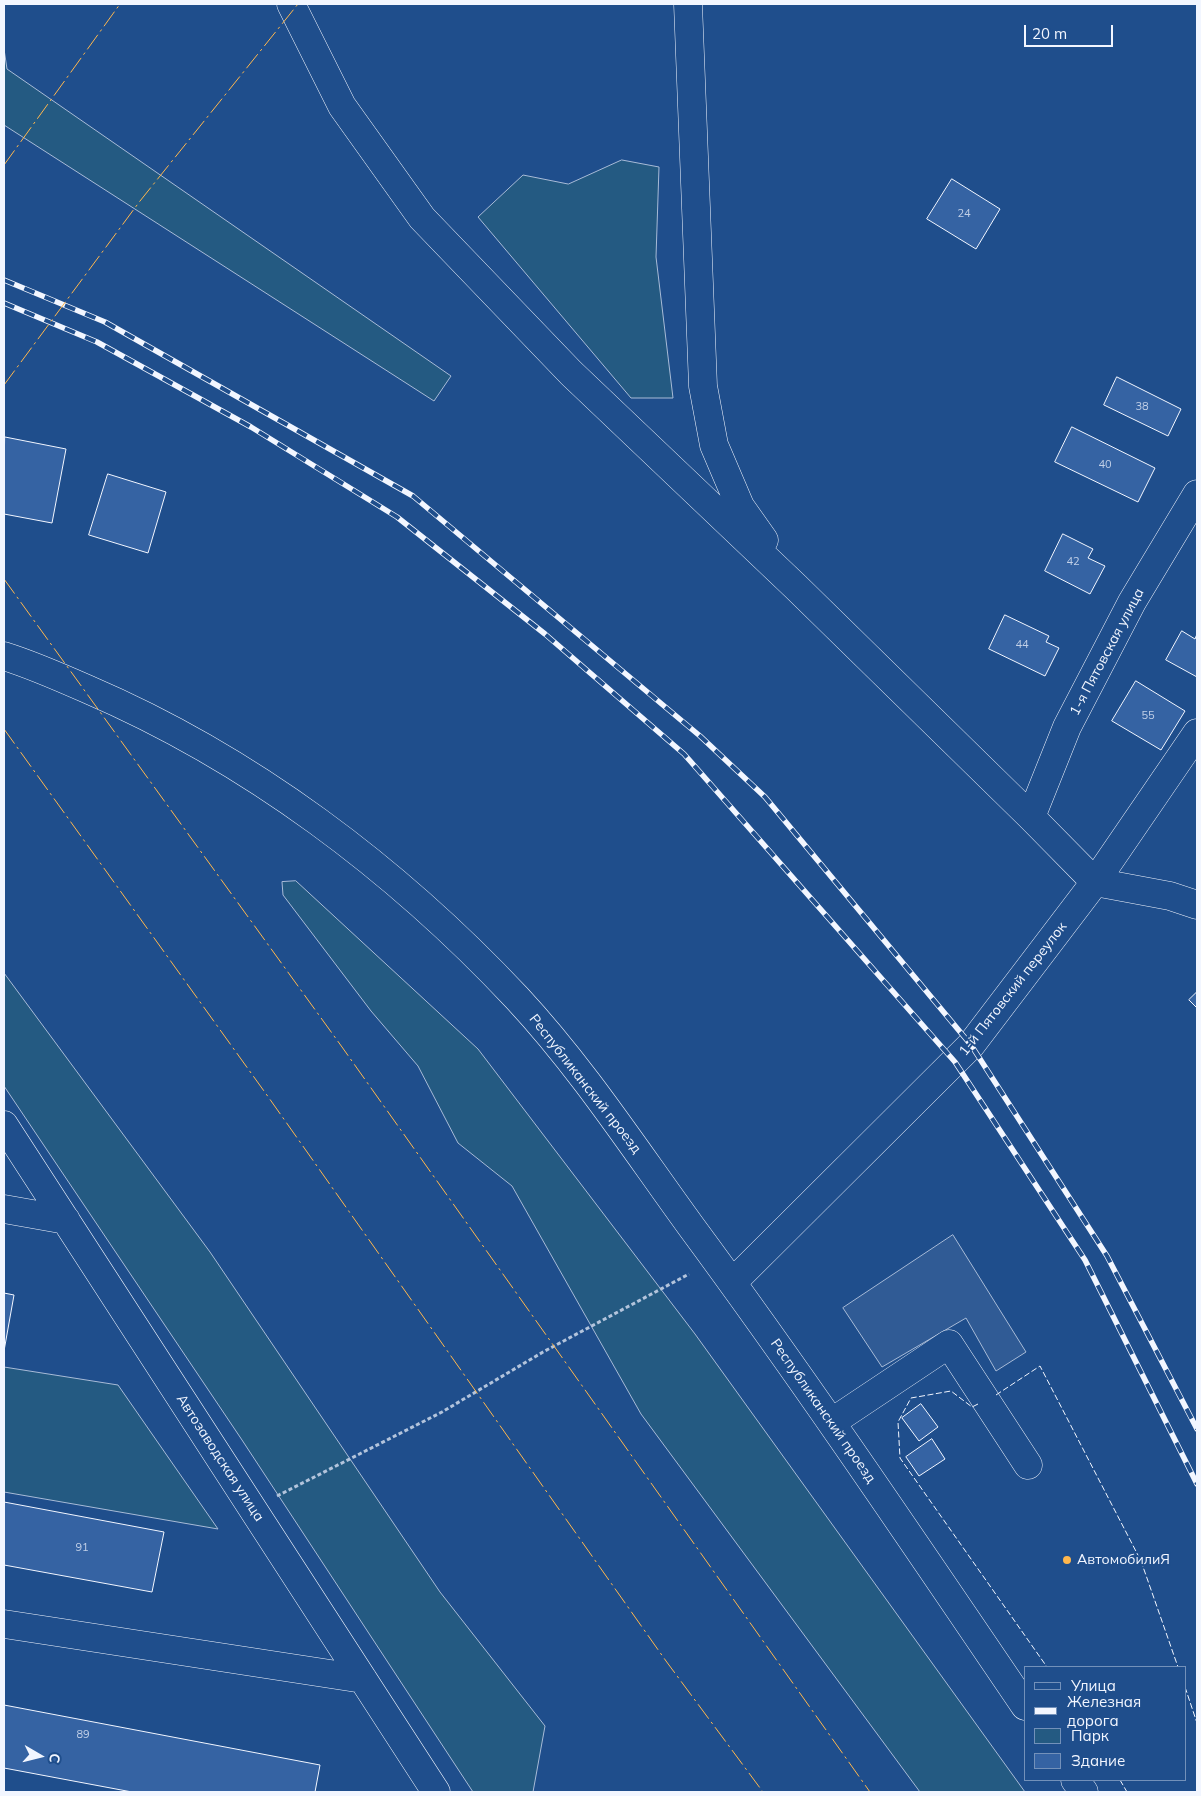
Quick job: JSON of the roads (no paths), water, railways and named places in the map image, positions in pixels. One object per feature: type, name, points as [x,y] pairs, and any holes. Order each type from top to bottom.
[{"type":"street","points":[[291,4],[342,106],[422,218],[570,373],[796,587],[1095,882],[1170,896],[1197,905]]},
{"type":"street","points":[[688,4],[703,386],[714,445],[740,506],[796,587]]},
{"type":"street","name":"1-я Пятовская улица","points":[[1031,817],[1067,727],[1132,602],[1197,494]]},
{"type":"street","name":"Республиканский проезд","points":[[4,656],[26,662],[131,708],[242,768],[339,837],[430,914],[518,999],[598,1096],[733,1282],[832,1422],[1024,1705]]},
{"type":"street","name":"1-й Пятовский переулок","points":[[733,1282],[971,1045],[1095,882],[1197,733]]},
{"type":"street","name":"Автозаводская улица","points":[[4,1125],[436,1792]]},
{"type":"street","points":[[4,1209],[66,1220]]},
{"type":"street","points":[[832,1422],[949,1344],[1028,1466]]},
{"type":"street","points":[[4,1624],[363,1679]]},
{"type":"street","points":[[1076,1781],[1084,1792]]},
{"type":"railway","points":[[4,280],[105,322],[413,496],[700,736],[765,797],[971,1045],[1107,1256],[1197,1429]]},
{"type":"railway","points":[[4,303],[97,342],[251,427],[397,517],[545,634],[684,754],[955,1062],[1085,1260],[1197,1484]]},
{"type":"place","name":"АвтомобилиЯ","points":[[1067,1560]]}]
